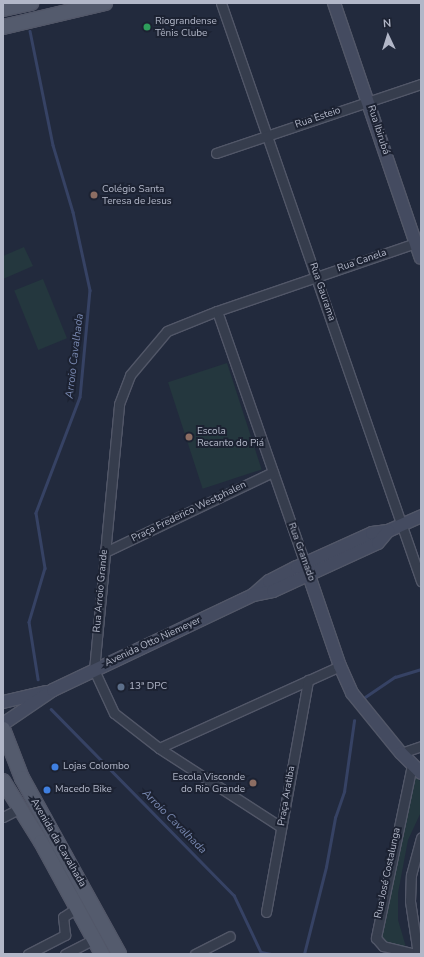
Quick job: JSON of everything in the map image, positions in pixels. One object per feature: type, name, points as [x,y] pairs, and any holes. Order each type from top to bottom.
[{"type":"main road","points":[[3,9],[31,3]]},
{"type":"main road","points":[[3,27],[105,3]]},
{"type":"main road","name":"Rua Ibirubá","points":[[334,3],[421,258]]},
{"type":"main road","name":"Avenida Otto Niemeyer","points":[[3,724],[53,690],[253,595],[273,591],[307,569],[378,543],[388,531],[421,516]]},
{"type":"main road","name":"Rua Gramado","points":[[307,569],[340,666],[352,693],[416,768]]},
{"type":"main road","name":"Avenida Otto Niemeyer","points":[[3,702],[53,690]]},
{"type":"main road","name":"Avenida da Cavalhada","points":[[3,729],[22,778],[119,954]]},
{"type":"main road","name":"Avenida da Cavalhada","points":[[3,781],[95,939],[102,954]]},
{"type":"street","name":"Rua Gaurama","points":[[221,3],[317,276],[421,581]]},
{"type":"street","name":"Rua Esteio","points":[[216,153],[267,134],[421,84]]},
{"type":"street","name":"Rua Canela","points":[[217,311],[416,243]]},
{"type":"street","name":"Rua Gramado","points":[[217,311],[307,569]]},
{"type":"street","name":"Rua Arroio Grande","points":[[94,670],[119,404],[130,375],[167,331],[217,311]]},
{"type":"street","name":"Praça Frederico Westphalen","points":[[105,552],[273,472]]},
{"type":"street","points":[[159,748],[340,666]]},
{"type":"street","points":[[94,670],[114,713],[159,748],[281,827]]},
{"type":"street","name":"Praça Aratiba","points":[[266,912],[308,680]]},
{"type":"street","points":[[402,753],[421,746]]},
{"type":"street","name":"Rua José Costalunga","points":[[416,768],[376,938],[383,946],[417,954]]},
{"type":"street","points":[[3,817],[19,809]]},
{"type":"street","points":[[417,954],[410,901],[411,875],[421,837]]},
{"type":"street","points":[[28,954],[65,935],[63,916],[77,908]]},
{"type":"street","points":[[195,954],[230,936]]},
{"type":"street","points":[[65,954],[95,939]]},
{"type":"shaded area","points":[[24,247],[33,266],[3,279],[3,256]]},
{"type":"shaded area","points":[[43,279],[67,338],[38,350],[14,291]]},
{"type":"shaded area","points":[[227,363],[262,470],[203,489],[168,382]]},
{"type":"shaded area","points":[[414,775],[421,782],[421,812],[408,840],[398,893],[398,920],[406,947],[388,944],[380,937]]},
{"type":"waterway","name":"Arroio Cavalhada","points":[[30,31],[53,145],[73,212],[90,290],[80,397],[36,513],[45,568],[29,622],[38,679]]},
{"type":"waterway","points":[[365,697],[395,677],[421,669]]},
{"type":"waterway","name":"Arroio Cavalhada","points":[[51,709],[234,895],[261,952],[271,954]]},
{"type":"waterway","points":[[304,954],[326,867],[335,818],[344,792],[354,721]]},
{"type":"place","name":"Riograndense Tênis Clube","points":[[147,27]]},
{"type":"place","name":"Colégio Santa Teresa de Jesus","points":[[94,195]]},
{"type":"place","name":"Escola Recanto do Piá","points":[[189,437]]},
{"type":"place","name":"13ª DPC","points":[[121,687]]},
{"type":"place","name":"Lojas Colombo","points":[[55,767]]},
{"type":"place","name":"Escola Visconde do Rio Grande","points":[[253,783]]},
{"type":"place","name":"Macedo Bike","points":[[47,790]]}]
